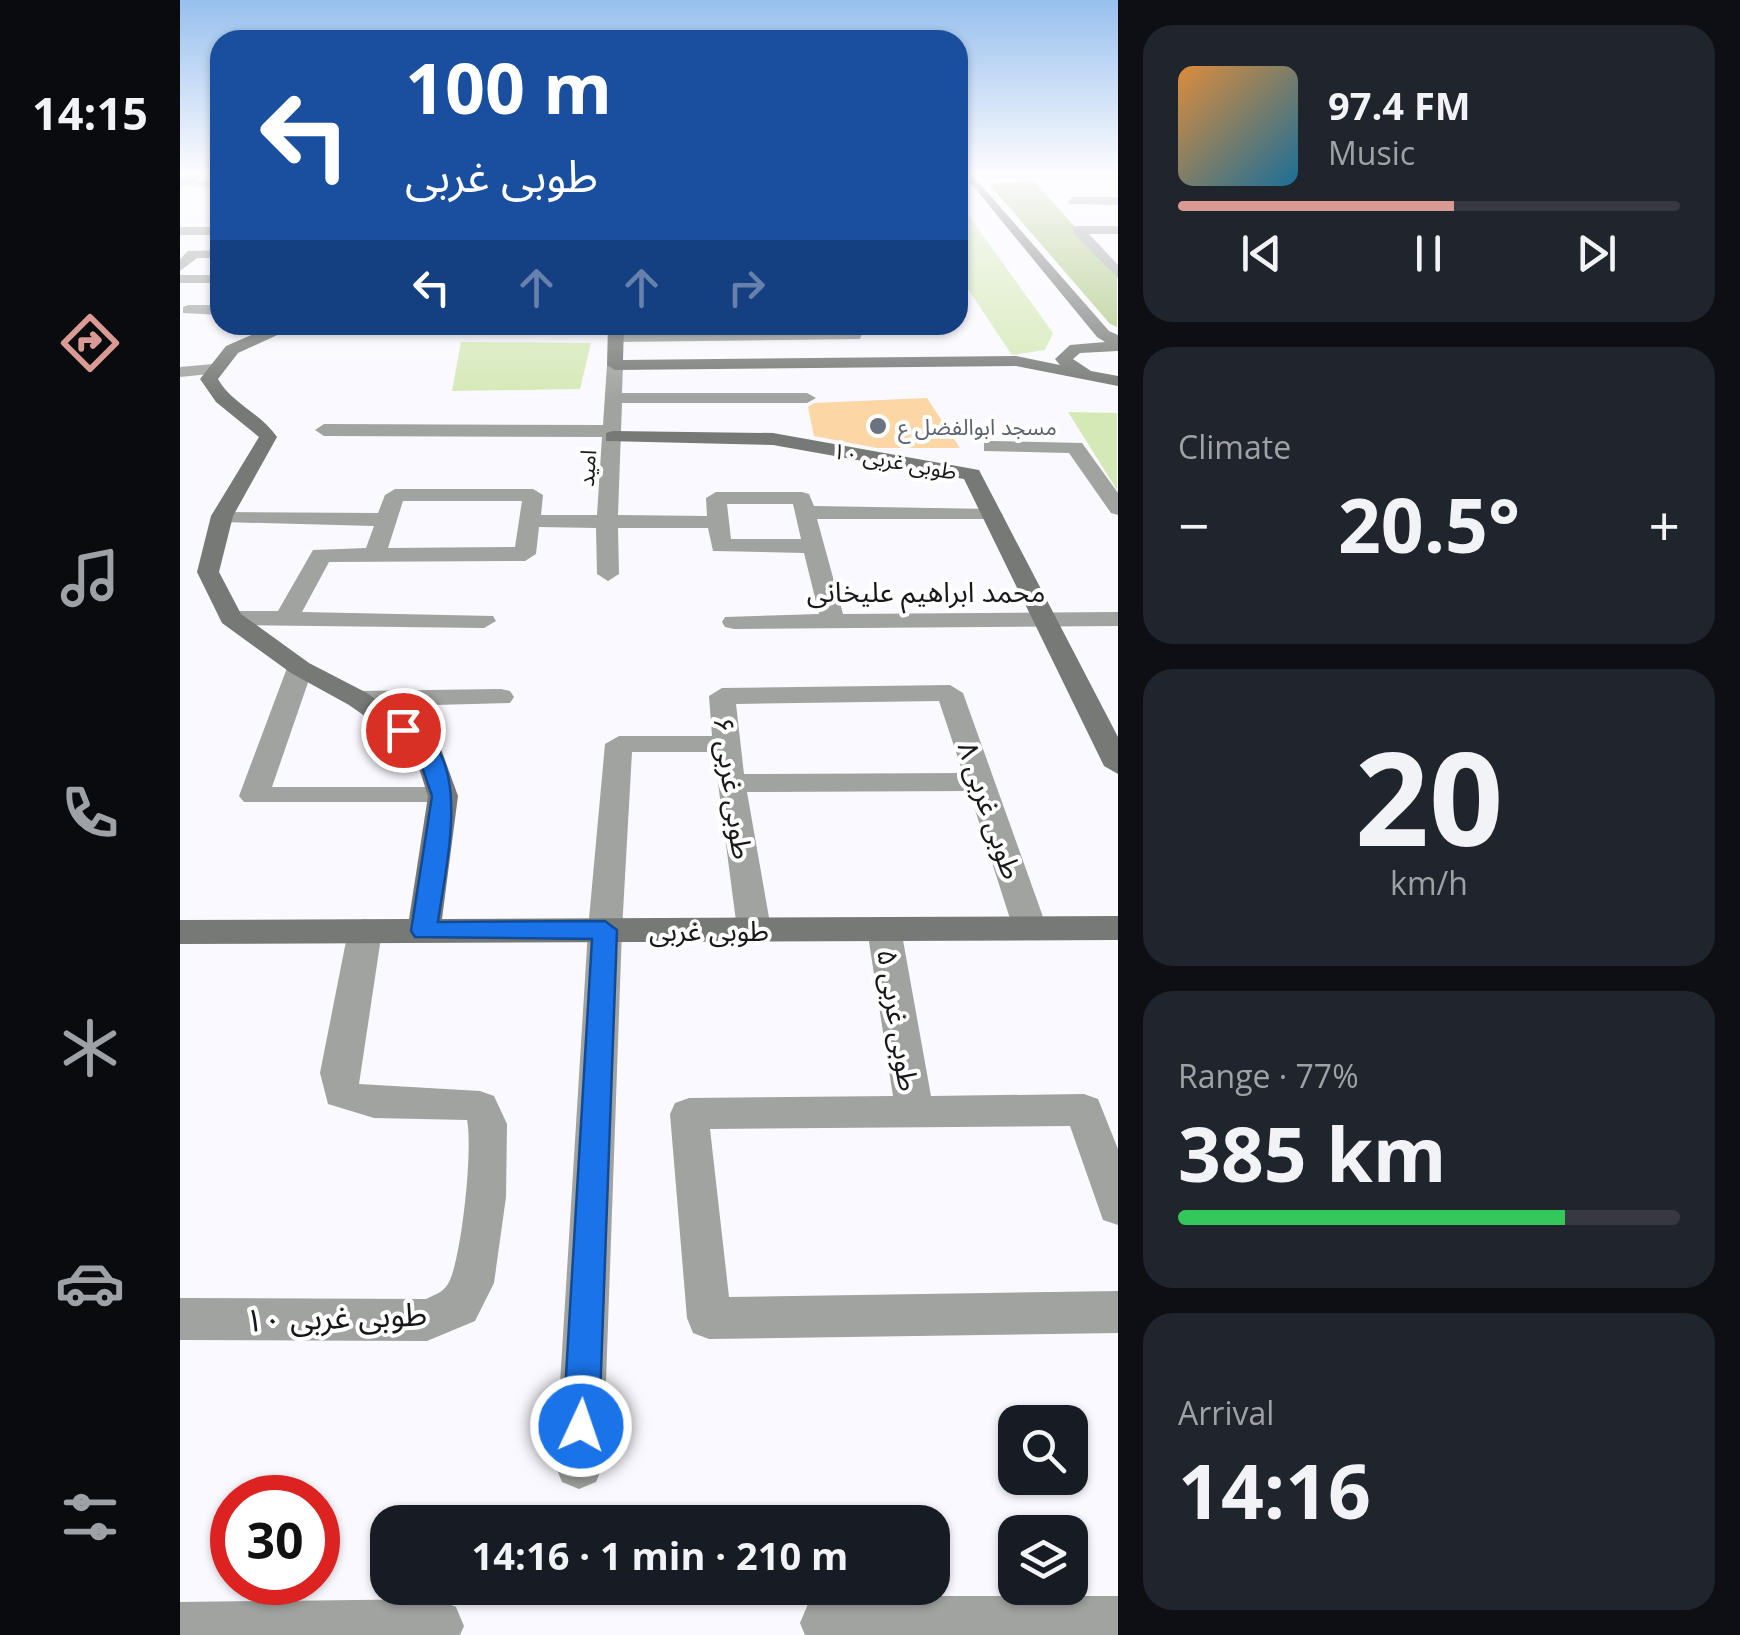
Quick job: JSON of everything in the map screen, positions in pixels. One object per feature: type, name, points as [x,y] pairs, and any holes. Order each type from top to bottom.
[{"type":"street","points":[[1021,248],[1086,334],[1087,346]]},
{"type":"street","points":[[1030,248],[1104,334],[1118,344]]},
{"type":"street","points":[[1095,248],[1118,274]]},
{"type":"street","points":[[180,268],[193,254],[210,254]]},
{"type":"street","points":[[180,278],[210,278]]},
{"type":"street","points":[[188,310],[210,310]]},
{"type":"street","points":[[263,335],[240,343],[213,369],[209,379],[217,397],[264,428],[268,437],[222,516],[208,572],[231,618],[300,668],[358,699],[426,746],[443,796],[424,931]]},
{"type":"street","points":[[616,335],[615,365],[1016,361],[1064,354],[1087,346],[1118,344]]},
{"type":"street","points":[[806,335],[854,335]]},
{"type":"street","points":[[1064,354],[1066,365],[1086,375]]},
{"type":"street","points":[[1016,361],[1114,382]]},
{"type":"street","name":"امید","points":[[608,574],[615,365]]},
{"type":"street","points":[[180,372],[213,369]]},
{"type":"street","points":[[614,398],[806,398]]},
{"type":"street","points":[[324,430],[613,434]]},
{"type":"street","name":"طوبی غربی ۱۰","points":[[613,434],[788,441],[972,474],[1045,620],[1110,735],[1118,766]]},
{"type":"street","points":[[991,447],[1076,447],[1118,509]]},
{"type":"street","points":[[286,619],[321,554],[375,554],[525,554],[533,495],[395,495],[375,554]]},
{"type":"street","points":[[813,546],[721,546],[716,498],[802,498],[833,622]]},
{"type":"street","points":[[805,512],[992,516]]},
{"type":"street","points":[[222,516],[386,520]]},
{"type":"street","points":[[530,522],[719,522]]},
{"type":"street","points":[[231,618],[484,621]]},
{"type":"street","name":"محمد ابراهیم علیخانی","points":[[734,622],[1118,620]]},
{"type":"street","points":[[300,668],[254,796],[443,796]]},
{"type":"street","name":"طوبی غربی ۶","points":[[754,929],[730,783],[722,696],[950,693]]},
{"type":"street","name":"طوبی غربی ۸","points":[[950,693],[1030,928]]},
{"type":"street","points":[[358,699],[501,697]]},
{"type":"street","points":[[579,1465],[605,930],[619,744],[727,744]]},
{"type":"street","points":[[730,783],[982,782]]},
{"type":"street","name":"طوبی غربی","points":[[180,932],[1118,928]]},
{"type":"street","name":"طوبی غربی ۵","points":[[884,929],[914,1111]]},
{"type":"street","name":"طوبی غربی ۱۰","points":[[180,1318],[427,1320],[458,1306],[472,1283],[485,1197],[488,1124],[480,1107],[452,1100],[361,1103],[341,1093],[340,1073],[365,931]]},
{"type":"street","points":[[1118,1207],[1084,1110],[689,1114],[709,1318],[1118,1312]]},
{"type":"street","points":[[827,1623],[1118,1623]]},
{"type":"street","points":[[180,1629],[437,1626]]},
{"type":"green space","points":[[968,248],[992,248],[1053,333],[1045,350],[1012,355],[968,289]]},
{"type":"green space","points":[[1045,248],[1094,248],[1117,274],[1117,327],[1110,324]]},
{"type":"green space","points":[[461,342],[591,343],[580,389],[452,391]]},
{"type":"green space","points":[[1068,412],[1117,413],[1117,490]]},
{"type":"building","name":"مسجد ابوالفضل ع","points":[[927,398],[960,448],[877,448],[814,436],[808,407],[814,403]]},
{"type":"place","name":"مسجد ابوالفضل ع","points":[[878,426]]},
{"type":"route","points":[[403,730],[426,746],[443,796],[424,931],[605,930],[581,1426]]}]
